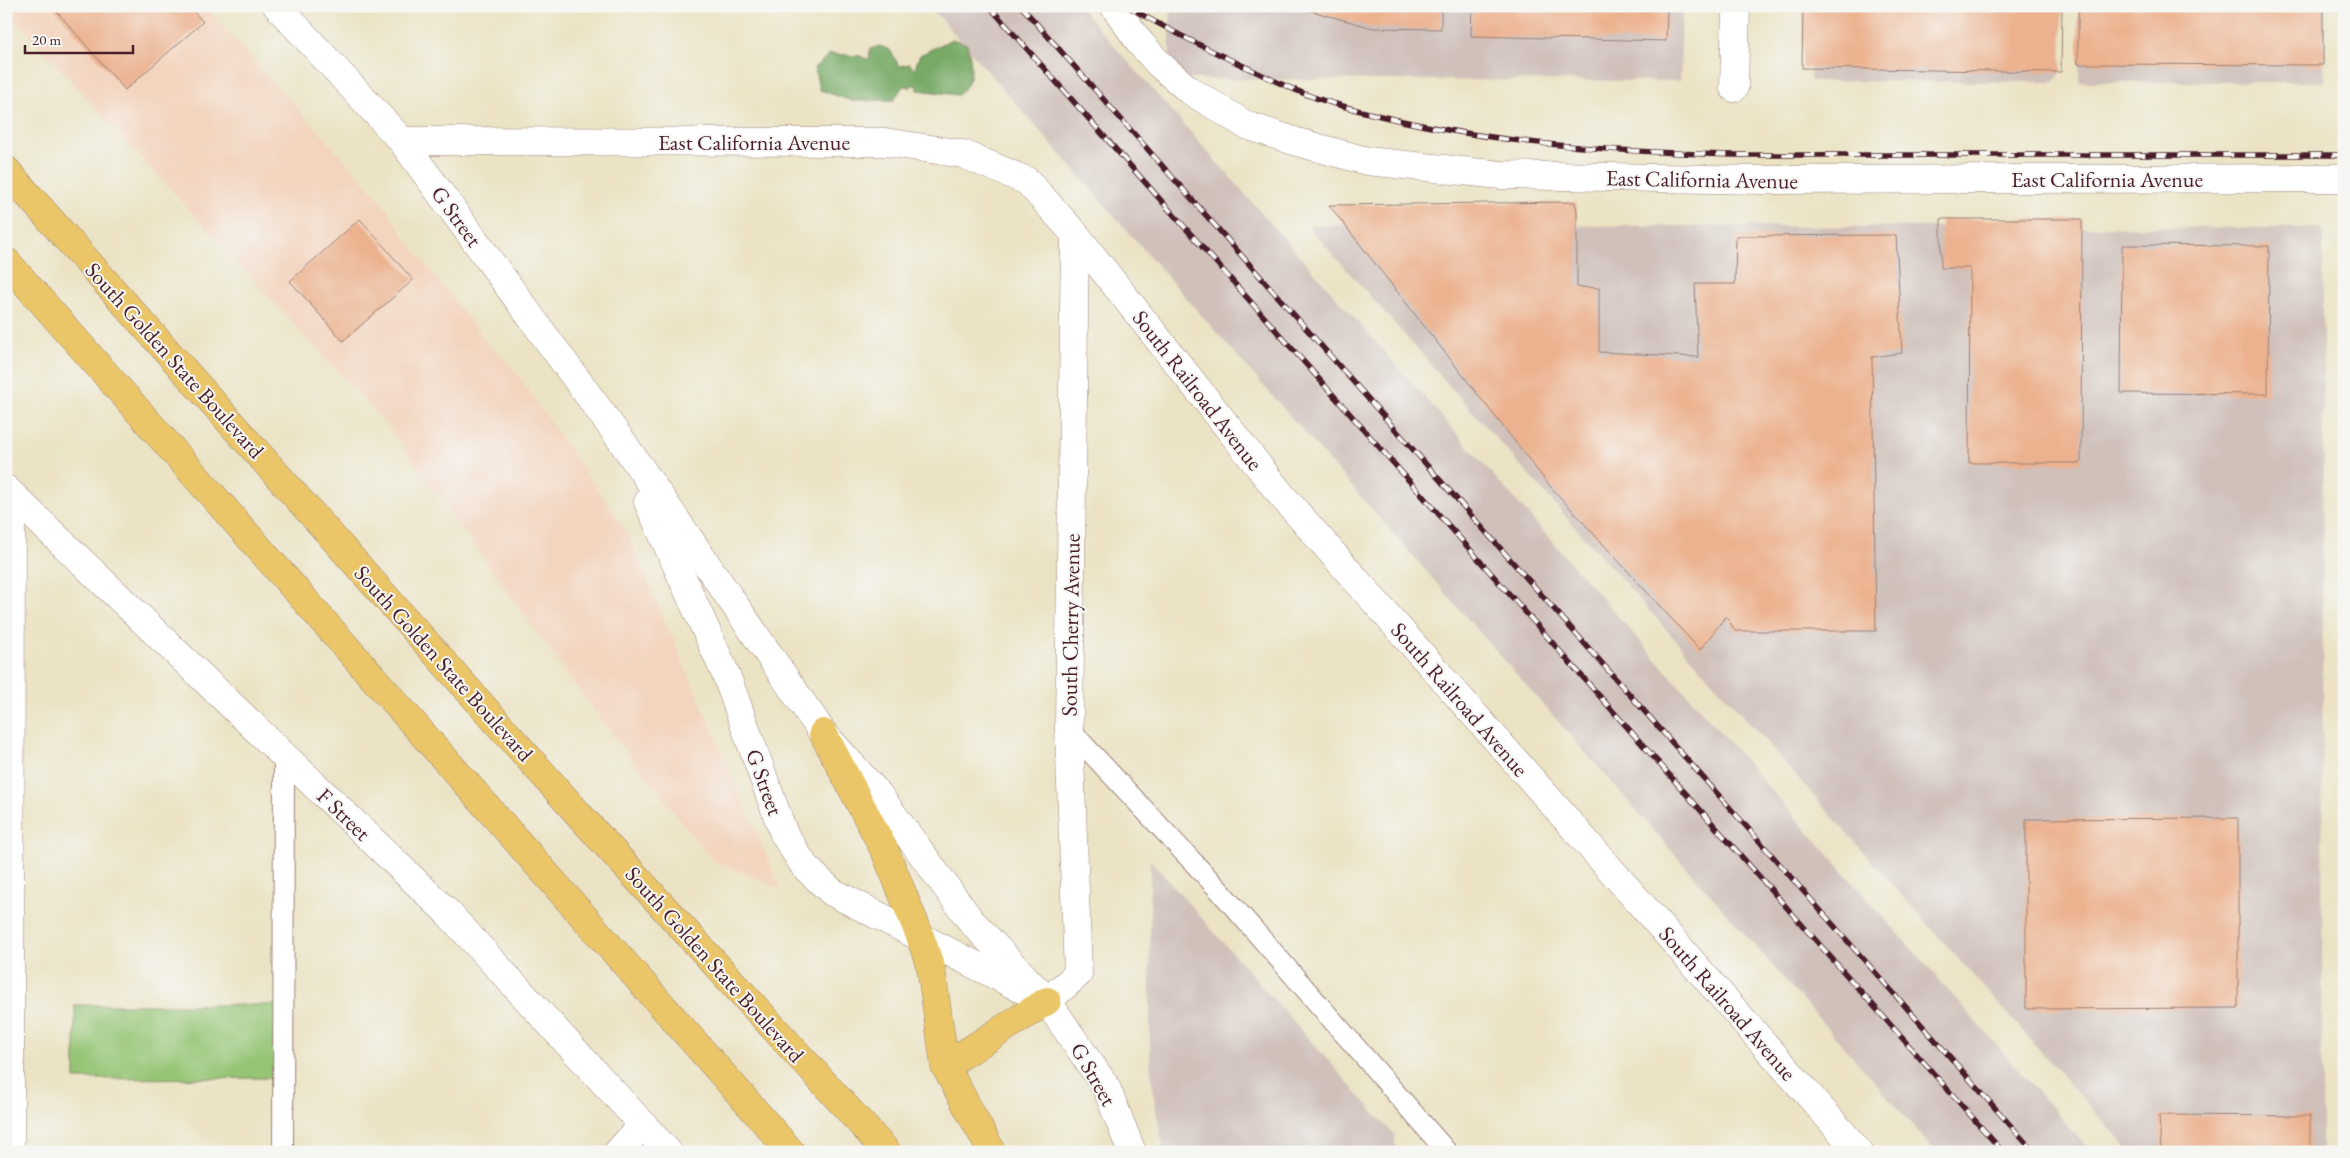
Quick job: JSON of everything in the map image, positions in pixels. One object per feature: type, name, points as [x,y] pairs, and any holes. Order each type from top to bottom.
[{"type":"highway","name":"South Golden State Boulevard","points":[[6,170],[582,818],[887,1152]]},
{"type":"highway","points":[[6,261],[792,1152]]},
{"type":"highway","points":[[823,733],[885,851],[920,936],[930,968],[945,1066],[992,1152]]},
{"type":"highway","points":[[945,1066],[1047,1002]]},
{"type":"street","name":"G Street","points":[[276,6],[402,141],[621,440],[823,733],[878,794],[971,921],[1047,1002],[1106,1087],[1132,1152]]},
{"type":"street","name":"East California Avenue","points":[[1114,6],[1141,44],[1160,65],[1190,90],[1246,124],[1297,142],[1367,161],[1501,175],[1761,180],[2344,178]]},
{"type":"street","points":[[1734,88],[1736,6]]},
{"type":"street","name":"East California Avenue","points":[[402,141],[885,142],[962,154],[1027,181],[1075,234]]},
{"type":"street","name":"South Cherry Avenue","points":[[1047,1002],[1078,974],[1069,728],[1075,234]]},
{"type":"street","name":"South Railroad Avenue","points":[[1075,234],[1283,497],[1859,1152]]},
{"type":"street","name":"G Street","points":[[621,440],[727,677],[784,834],[805,867],[832,892],[1047,1002]]},
{"type":"street","points":[[9,492],[10,1152]]},
{"type":"street","name":"F Street","points":[[9,492],[448,913],[668,1152]]},
{"type":"street","points":[[618,1152],[643,1124]]},
{"type":"lane","points":[[1069,728],[1220,891],[1447,1152]]},
{"type":"lane","points":[[283,1152],[284,756]]},
{"type":"shaded area","points":[[6,6],[204,6],[381,200],[407,241],[489,345],[512,367],[626,531],[781,889],[712,860],[587,702],[390,429],[6,10]]},
{"type":"shaded area","points":[[930,6],[1079,6],[2091,1152],[1936,1152]]},
{"type":"shaded area","points":[[1171,6],[1682,6],[1680,81],[1169,79]]},
{"type":"shaded area","points":[[1812,6],[2062,6],[2061,72],[2054,82],[1810,81]]},
{"type":"shaded area","points":[[2081,6],[2325,6],[2324,82],[2079,82]]},
{"type":"shaded area","points":[[1307,225],[2323,228],[2322,1152],[2130,1152]]},
{"type":"shaded area","points":[[1150,860],[1395,1136],[1395,1152],[1164,1152],[1155,1105],[1150,1064]]},
{"type":"green space","points":[[952,39],[967,44],[971,65],[970,78],[958,95],[918,90],[915,84],[910,87],[903,86],[894,100],[852,101],[820,90],[814,68],[830,54],[860,56],[869,60],[870,49],[880,46],[890,50],[899,66],[910,64],[914,70],[920,55]]},
{"type":"green space","points":[[75,1005],[279,1005],[279,1078],[75,1079]]},
{"type":"building","points":[[52,6],[189,6],[203,22],[125,90]]},
{"type":"building","points":[[1293,6],[1441,6],[1441,29],[1373,28]]},
{"type":"building","points":[[1472,6],[1667,6],[1666,41],[1471,36]]},
{"type":"building","points":[[1803,6],[2062,6],[2061,72],[1802,68]]},
{"type":"building","points":[[2078,6],[2323,6],[2323,65],[2078,64]]},
{"type":"building","points":[[1575,202],[1577,211],[1577,287],[1599,288],[1599,352],[1698,357],[1695,284],[1735,284],[1736,236],[1896,235],[1902,353],[1872,357],[1876,631],[1735,631],[1726,616],[1700,650],[1549,485],[1329,205]]},
{"type":"building","points":[[360,219],[413,280],[343,341],[290,281]]},
{"type":"building","points":[[1941,219],[2082,219],[2081,463],[1969,463],[1970,268],[1941,268]]},
{"type":"building","points":[[2122,245],[2269,246],[2268,394],[2121,393]]},
{"type":"building","points":[[2238,818],[2238,1008],[2026,1009],[2026,819]]},
{"type":"building","points":[[2159,1115],[2310,1116],[2310,1152],[2161,1152]]},
{"type":"railway","points":[[989,6],[2003,1152]]},
{"type":"railway","points":[[1021,6],[2034,1152]]},
{"type":"railway","points":[[1127,6],[1217,54],[1310,96],[1382,116],[1481,136],[1631,151],[1733,155],[2344,155]]}]
